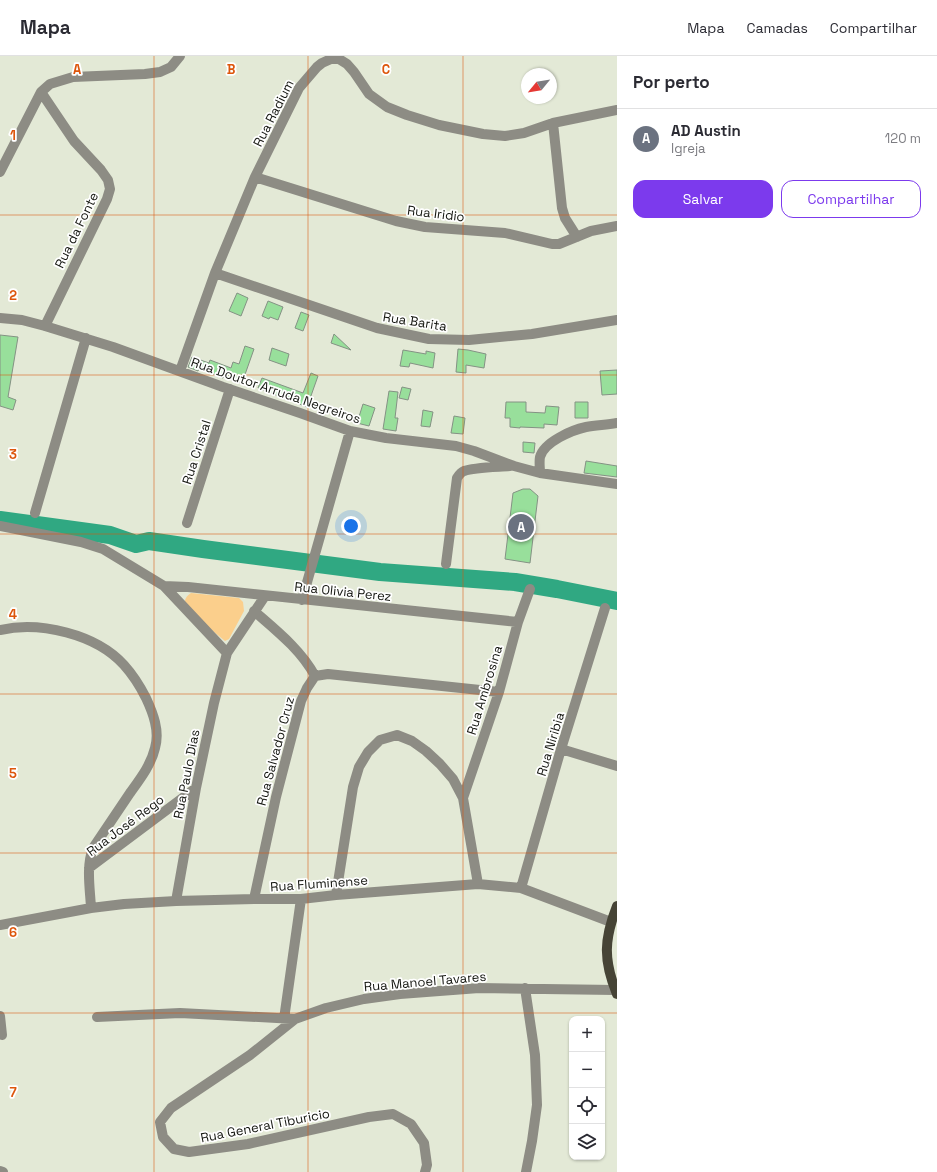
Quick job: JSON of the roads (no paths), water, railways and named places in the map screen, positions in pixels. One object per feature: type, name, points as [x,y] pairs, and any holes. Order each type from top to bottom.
[{"type":"main road","points":[[616,992],[607,961],[607,941],[611,922],[617,906]]},
{"type":"street","points":[[0,172],[41,92],[50,84],[73,77],[160,72],[171,67],[180,56]]},
{"type":"street","name":"Rua Radium","points":[[180,370],[215,273],[255,176],[299,88],[316,67],[322,63],[331,59],[339,59],[347,64],[369,94],[387,107],[439,125],[483,134],[504,136],[524,133],[553,123],[617,110]]},
{"type":"street","name":"Rua da Fonte","points":[[41,92],[74,141],[101,170],[108,180],[110,189],[45,326]]},
{"type":"street","points":[[553,123],[562,208],[565,218],[577,237]]},
{"type":"street","name":"Rua Iridio","points":[[255,176],[396,221],[425,227],[505,233],[552,244],[559,244],[591,231],[617,226]]},
{"type":"street","name":"Rua Barita","points":[[215,273],[377,328],[430,339],[477,340],[532,334],[617,320]]},
{"type":"street","points":[[0,312],[22,320]]},
{"type":"street","name":"Rua Doutor Arruda Negreiros","points":[[0,318],[22,320],[86,338],[350,431],[386,438],[456,446],[514,466],[540,473],[617,484]]},
{"type":"street","points":[[35,513],[86,338]]},
{"type":"street","name":"Rua Cristal","points":[[187,523],[230,389]]},
{"type":"street","points":[[540,473],[540,457],[552,442],[566,434],[585,428],[617,423]]},
{"type":"street","points":[[302,600],[350,431]]},
{"type":"street","points":[[446,564],[457,478],[465,471],[473,469],[514,466]]},
{"type":"street","points":[[0,526],[81,542],[103,549],[164,586],[226,653]]},
{"type":"street","name":"Rua Olivia Perez","points":[[164,586],[188,587],[518,622]]},
{"type":"street","name":"Rua Ambrosina","points":[[463,798],[499,692],[518,622],[530,588]]},
{"type":"street","name":"Rua Paulo Dias","points":[[176,901],[196,788],[226,653],[265,596]]},
{"type":"street","name":"Rua Niribia","points":[[521,888],[561,749],[605,608]]},
{"type":"street","points":[[254,611],[298,651],[309,664],[315,676],[328,674],[499,692]]},
{"type":"street","points":[[0,630],[27,628],[53,629],[78,636],[104,648],[124,665],[140,686],[151,709],[157,732],[156,748],[149,765],[93,848],[88,868],[91,908]]},
{"type":"street","name":"Rua Salvador Cruz","points":[[254,899],[276,797],[302,701],[307,688],[315,676]]},
{"type":"street","points":[[336,895],[353,787],[359,767],[368,752],[380,740],[397,735],[412,741],[426,751],[453,779],[463,798],[478,884]]},
{"type":"street","points":[[561,749],[617,766]]},
{"type":"street","name":"Rua José Rego","points":[[88,868],[196,788]]},
{"type":"street","name":"Rua Fluminense","points":[[0,925],[91,908],[176,901],[301,899],[478,884],[521,888],[611,922]]},
{"type":"street","points":[[284,1019],[301,899]]},
{"type":"street","name":"Rua Manoel Tavares","points":[[97,1017],[180,1013],[295,1019],[326,1008],[364,999],[400,994],[479,988],[524,988],[616,992]]},
{"type":"street","points":[[524,988],[535,1055],[537,1104],[526,1172]]},
{"type":"street","points":[[0,1016],[2,1035]]},
{"type":"street","name":"Rua General Tiburicio","points":[[295,1019],[250,1055],[171,1108],[160,1122],[163,1137],[174,1149],[189,1152],[248,1144],[369,1117],[393,1114],[411,1124],[424,1143],[427,1165],[425,1172]]},
{"type":"waterway","points":[[0,520],[110,535],[136,544],[149,541],[380,572],[515,582],[617,601]]},
{"type":"place","name":"AD Austin","points":[[521,527]]}]
